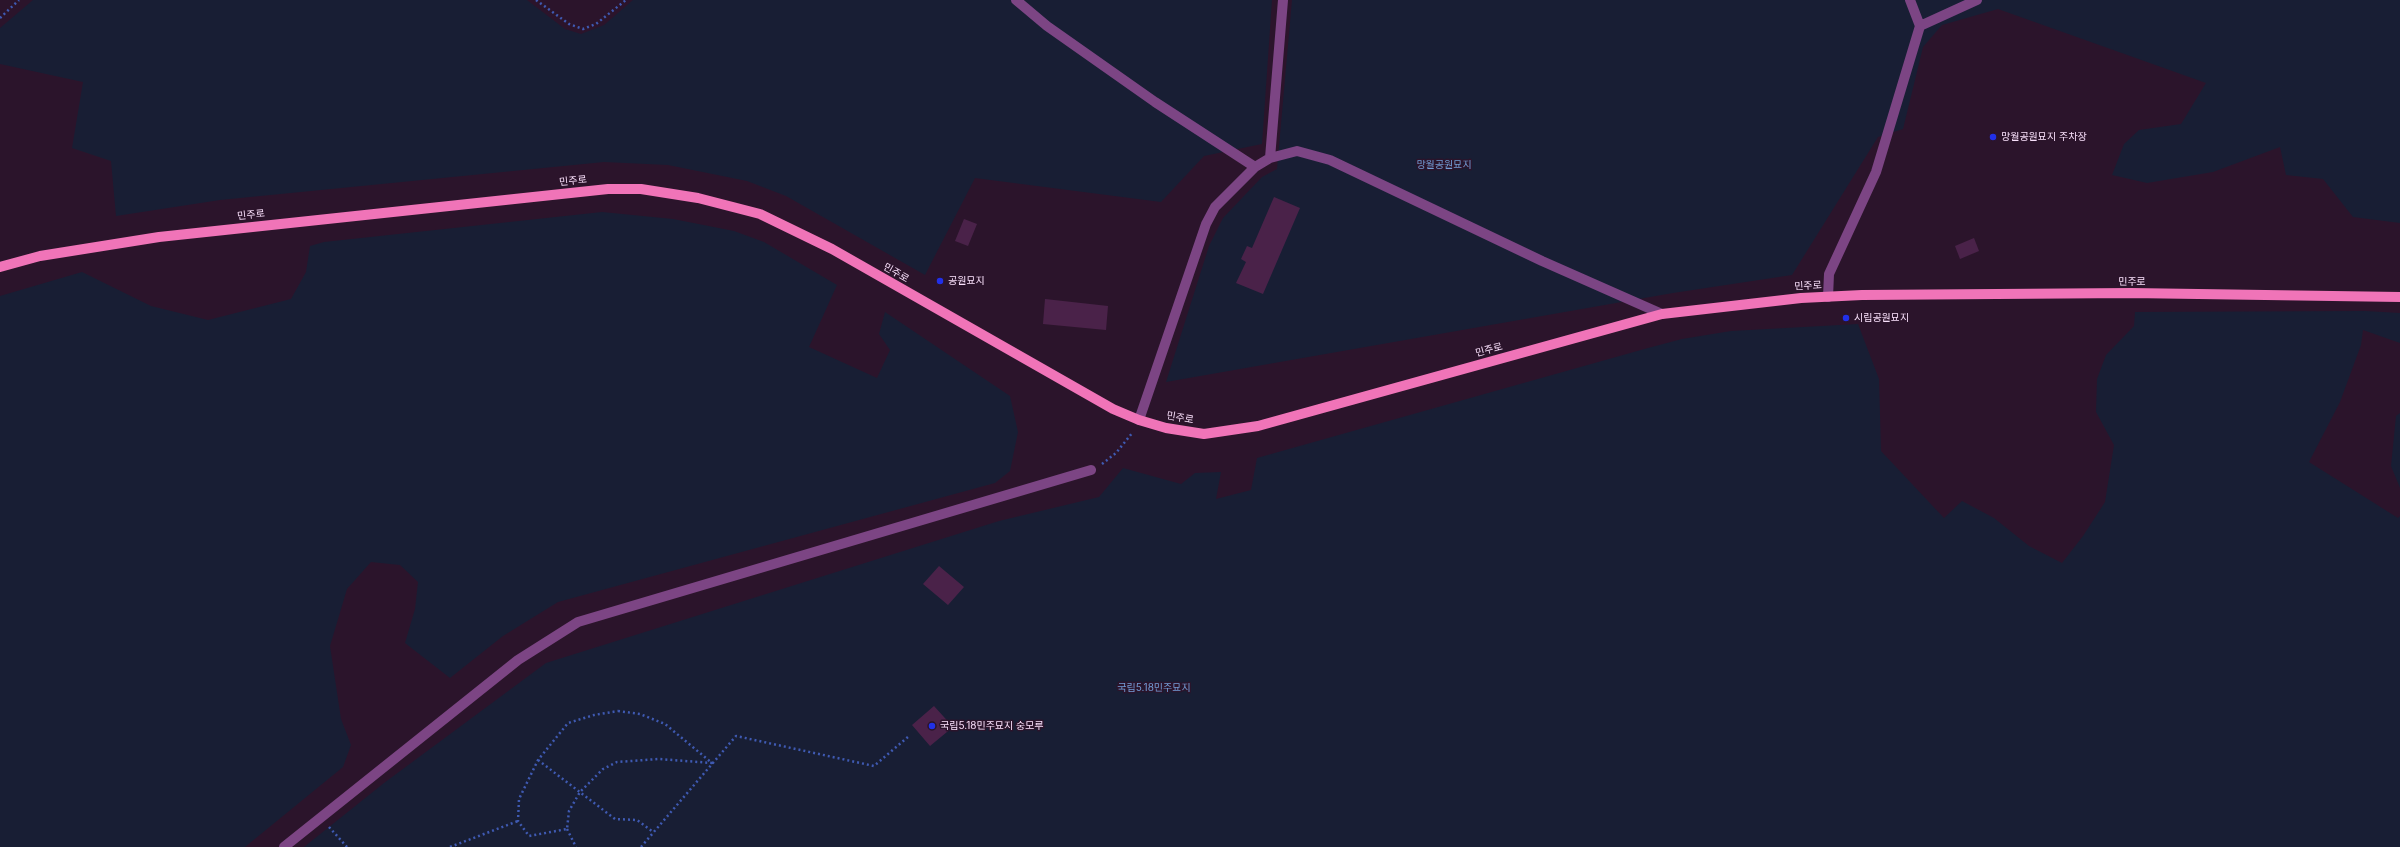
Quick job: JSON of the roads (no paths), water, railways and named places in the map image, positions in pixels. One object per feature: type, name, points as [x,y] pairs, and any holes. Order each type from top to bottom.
[{"type":"main road","name":"민주로","points":[[0,267],[40,256],[159,237],[608,189],[641,189],[698,198],[760,214],[832,249],[1099,401],[1139,420],[1166,428],[1204,434],[1258,426],[1662,314],[1801,298],[2131,293],[2400,297]]},
{"type":"lane","points":[[1016,0],[1047,26],[1155,102],[1255,167]]},
{"type":"lane","points":[[1270,158],[1283,0]]},
{"type":"lane","points":[[1828,297],[1829,274],[1876,172],[1920,26],[1910,0]]},
{"type":"lane","points":[[1920,26],[1977,0]]},
{"type":"lane","points":[[1139,420],[1206,224],[1215,207],[1255,167],[1270,158],[1297,151],[1330,160],[1542,261],[1662,314]]},
{"type":"lane","points":[[284,847],[518,660],[578,622],[1091,470]]},
{"type":"place","name":"망월공원묘지 주차장","points":[[1993,137]]},
{"type":"place","name":"공원묘지","points":[[940,281]]},
{"type":"place","name":"시립공원묘지","points":[[1846,318]]},
{"type":"place","name":"국립5.18민주묘지 숭모루","points":[[932,726]]},
{"type":"park label","name":"망월공원묘지","points":[[1444,165]]},
{"type":"park label","name":"국립5.18민주묘지","points":[[1154,688]]}]
